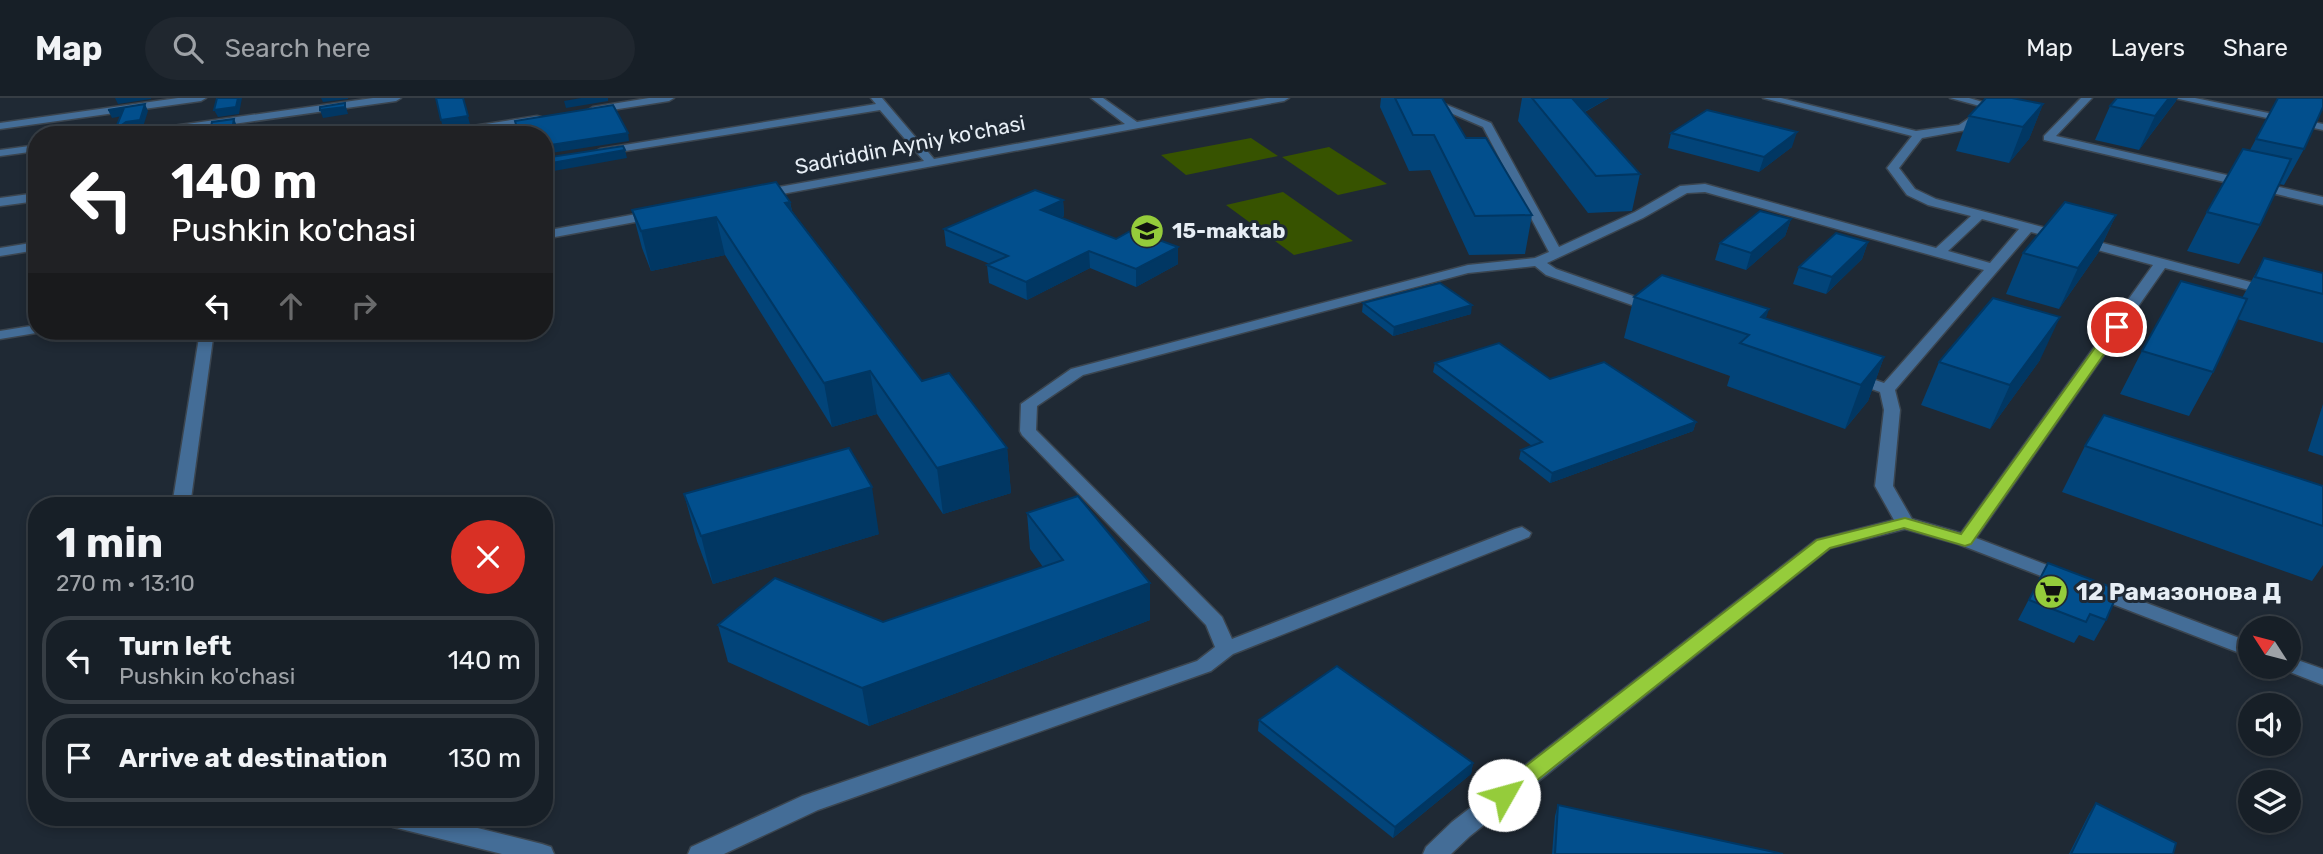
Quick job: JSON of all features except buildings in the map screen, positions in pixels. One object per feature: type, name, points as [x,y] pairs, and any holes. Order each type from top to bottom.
[{"type":"street","points":[[0,126],[201,98]]},
{"type":"street","points":[[195,126],[396,98]]},
{"type":"street","points":[[578,112],[669,98]]},
{"type":"street","points":[[1096,98],[1134,125]]},
{"type":"street","name":"Sadriddin Ayniy ko'chasi","points":[[744,197],[1284,98]]},
{"type":"street","points":[[1421,98],[1487,125],[1556,253]]},
{"type":"street","points":[[1768,98],[1919,135],[1962,128],[1991,106],[1955,98]]},
{"type":"street","points":[[2087,98],[2048,138],[2323,201]]},
{"type":"street","points":[[2179,98],[2323,127]]},
{"type":"street","points":[[584,155],[880,102],[931,162]]},
{"type":"street","points":[[489,126],[551,116]]},
{"type":"street","points":[[1919,135],[1893,168],[1911,192],[1933,202],[2283,294]]},
{"type":"street","points":[[0,153],[28,149]]},
{"type":"street","points":[[1226,649],[1215,622],[1028,431],[1029,404],[1077,372],[1468,269],[1538,262],[1639,215],[1684,189],[1705,188],[1993,268]]},
{"type":"street","points":[[0,202],[28,198]]},
{"type":"street","points":[[553,233],[664,212]]},
{"type":"street","points":[[1939,253],[1980,214]]},
{"type":"street","points":[[1887,389],[2028,227]]},
{"type":"street","points":[[0,252],[28,247]]},
{"type":"street","points":[[1538,262],[1551,272],[1668,313]]},
{"type":"street","points":[[1965,540],[2162,262]]},
{"type":"street","points":[[0,335],[28,330]]},
{"type":"street","points":[[182,497],[206,340]]},
{"type":"street","points":[[1836,371],[1887,389]]},
{"type":"street","points":[[1887,389],[1892,411],[1884,486],[1905,523]]},
{"type":"street","points":[[1434,854],[1461,829],[1824,544],[1905,523],[1965,540],[2238,645]]},
{"type":"street","points":[[700,854],[810,803],[1204,666],[1226,649],[1522,533]]},
{"type":"street","points":[[2301,669],[2323,677]]},
{"type":"street","points":[[429,826],[542,854]]},
{"type":"green space","points":[[1251,138],[1278,156],[1186,175],[1161,155]]},
{"type":"green space","points":[[1329,147],[1387,184],[1338,195],[1282,157]]},
{"type":"green space","points":[[1283,192],[1353,241],[1294,255],[1226,205]]},
{"type":"place","name":"15-maktab","points":[[1147,231]]},
{"type":"place","name":"12 Рамазонова Д","points":[[2051,592]]},
{"type":"route","points":[[1504,795],[1824,544],[1905,523],[1965,540],[2117,327]]}]
